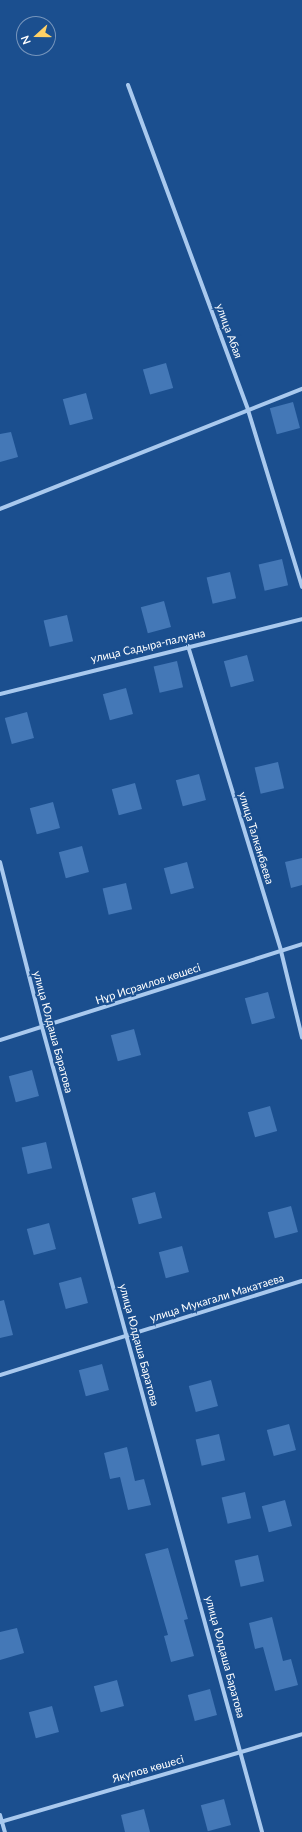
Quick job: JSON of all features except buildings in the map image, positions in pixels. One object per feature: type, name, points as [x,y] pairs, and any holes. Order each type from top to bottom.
[{"type":"street","name":"улица Абая","points":[[128,85],[248,410],[302,587]]},
{"type":"street","points":[[0,509],[302,388]]},
{"type":"street","name":"улица Садыра-палуана","points":[[0,694],[188,646],[302,619]]},
{"type":"street","name":"улица Талканбаева","points":[[188,646],[281,951],[302,1037]]},
{"type":"street","name":"улица Юлдаша Баратова","points":[[0,862],[42,1027],[242,1751],[262,1832]]},
{"type":"street","name":"Нұр Исраилов көшесі","points":[[0,1040],[302,944]]},
{"type":"street","name":"улица Мукагали Макатаева","points":[[0,1375],[302,1281]]},
{"type":"street","name":"Якупов көшесі","points":[[1,1822],[302,1734]]},
{"type":"street","points":[[0,1815],[5,1832]]}]
